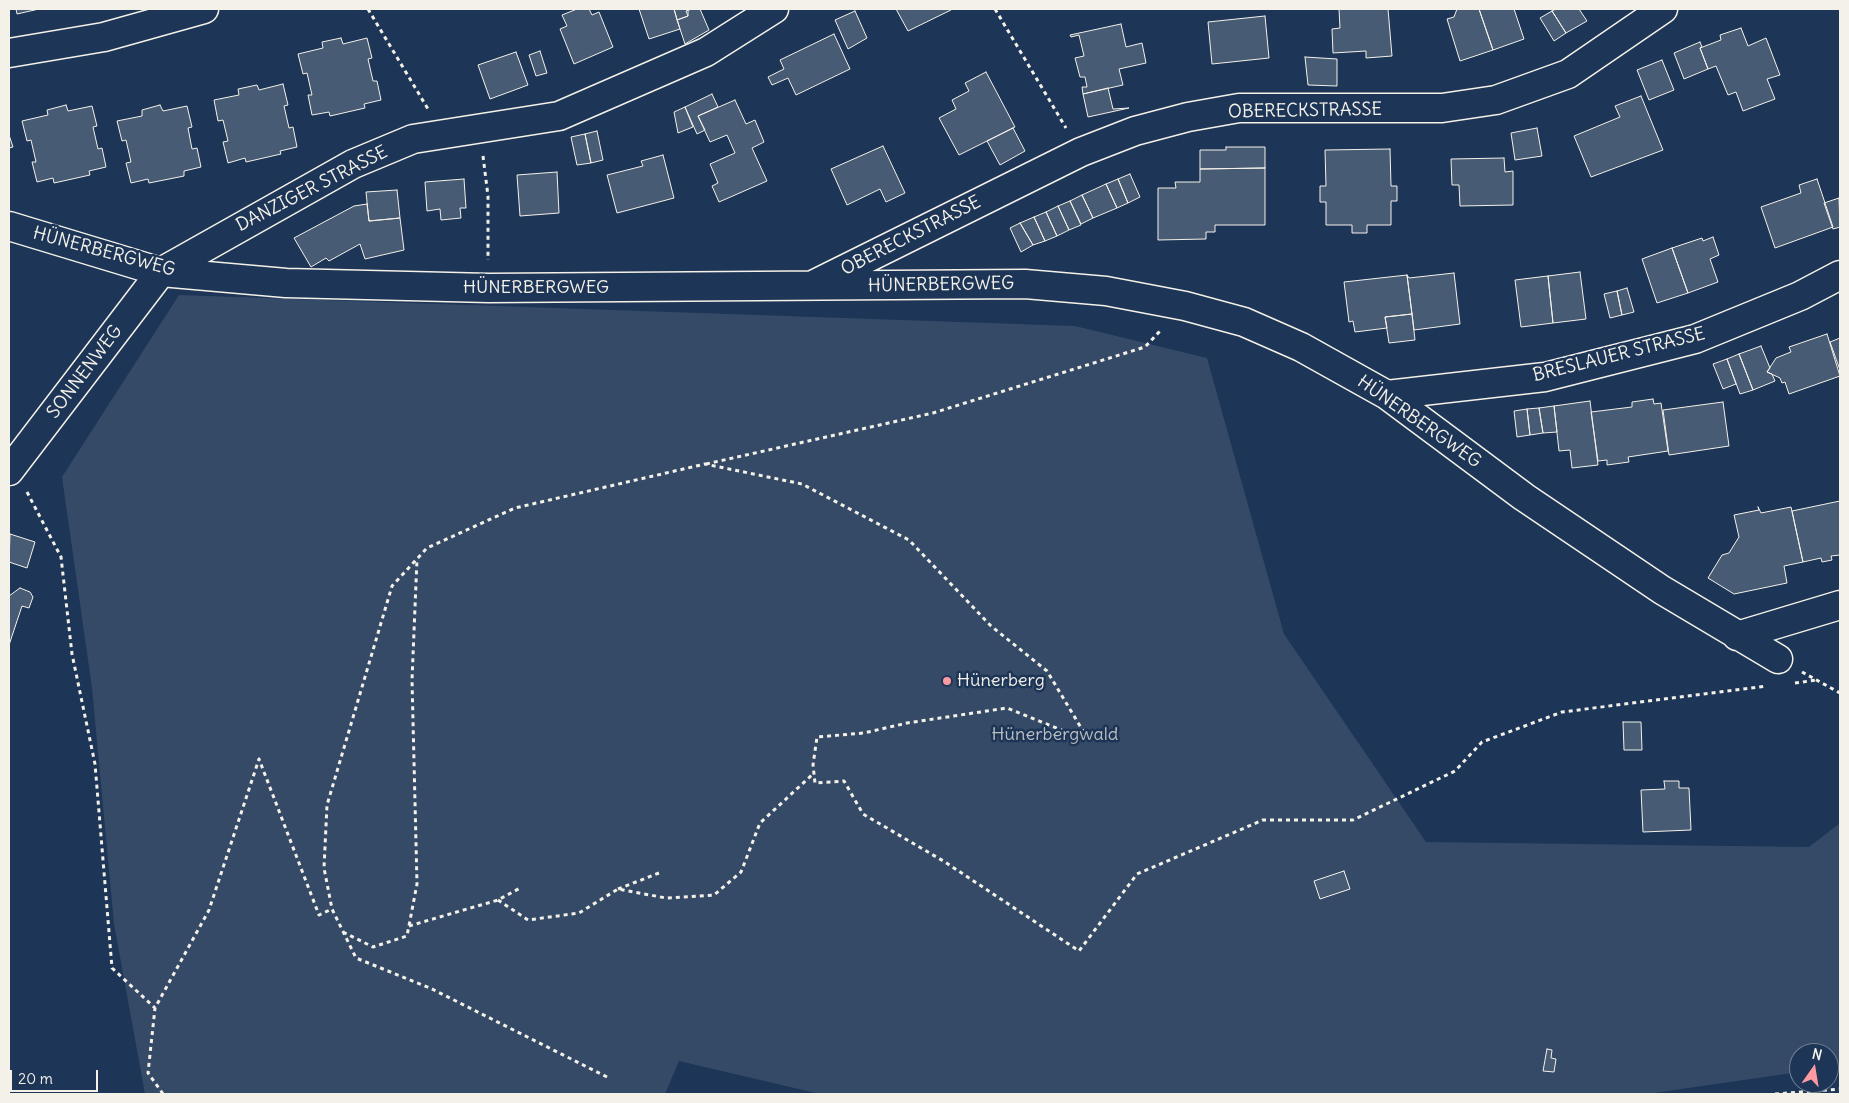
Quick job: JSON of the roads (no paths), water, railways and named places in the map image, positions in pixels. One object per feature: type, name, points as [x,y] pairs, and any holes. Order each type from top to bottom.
[{"type":"street","points":[[9,53],[104,37],[204,9]]},
{"type":"street","name":"DANZIGER STRASSE","points":[[161,272],[353,164],[413,139],[559,116],[706,52],[774,9]]},
{"type":"street","name":"OBERECKSTRASSE","points":[[809,287],[1081,152],[1135,131],[1188,117],[1239,108],[1442,108],[1496,100],[1568,74],[1663,9]]},
{"type":"street","name":"HÜNERBERGWEG","points":[[9,226],[161,272],[286,283],[489,288],[1025,284],[1106,290],[1185,306],[1244,322],[1301,347],[1387,395],[1524,497],[1662,590],[1778,659]]},
{"type":"street","name":"SONNENWEG","points":[[11,469],[161,272]]},
{"type":"street","name":"BRESLAUER STRASSE","points":[[1387,395],[1545,377],[1695,339],[1800,296],[1840,275]]},
{"type":"street","points":[[1737,636],[1840,605]]},
{"type":"place","name":"Hünerberg","points":[[947,681]]},
{"type":"park label","name":"Hünerbergwald","points":[[1055,735]]}]
